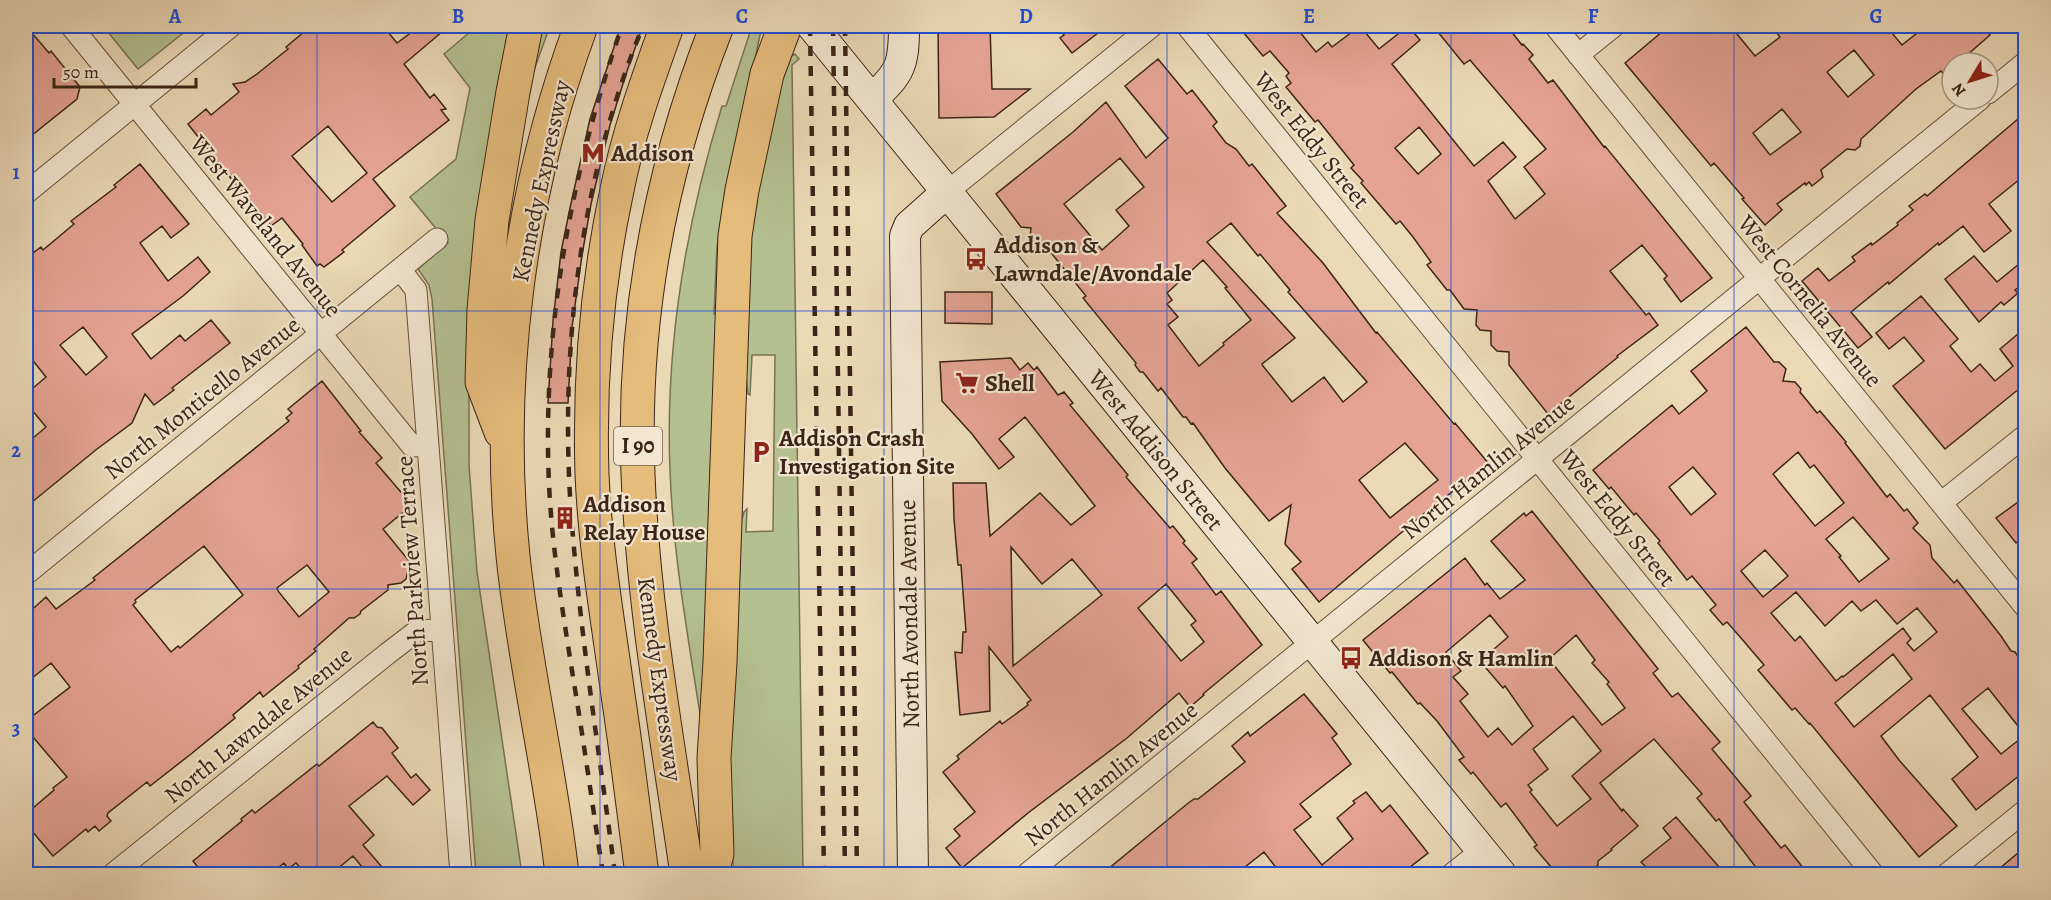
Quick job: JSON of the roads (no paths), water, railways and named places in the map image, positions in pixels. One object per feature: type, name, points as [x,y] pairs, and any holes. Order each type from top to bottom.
[{"type":"highway","points":[[506,445],[482,382],[484,310],[492,220],[526,26]]},
{"type":"highway","name":"Kennedy Expressway","points":[[562,874],[556,817],[529,668],[513,556],[506,445],[506,405],[523,250],[542,152],[565,68],[580,26]]},
{"type":"highway","name":"I 90","points":[[642,874],[597,554],[592,474],[592,404],[596,328],[604,261],[617,189],[640,103],[667,26]]},
{"type":"highway","name":"Kennedy Expressway","points":[[687,874],[646,578],[638,473],[639,368],[650,266],[661,205],[700,68],[717,26]]},
{"type":"highway","points":[[711,874],[717,854],[714,758],[720,662],[735,236],[742,190],[767,74],[785,26]]},
{"type":"street","name":"West Waveland Avenue","points":[[70,26],[412,446],[428,445]]},
{"type":"street","points":[[26,193],[231,26]]},
{"type":"street","name":"West Addison Street","points":[[812,26],[1501,874]]},
{"type":"street","points":[[872,99],[891,82],[900,68],[904,48],[904,26]]},
{"type":"street","points":[[947,192],[1152,26]]},
{"type":"street","name":"West Eddy Street","points":[[1187,26],[1873,874]]},
{"type":"street","name":"West Cornelia Avenue","points":[[1555,26],[2025,608]]},
{"type":"street","points":[[1578,55],[1614,26]]},
{"type":"street","points":[[2000,83],[2025,62]]},
{"type":"street","name":"North Hamlin Avenue","points":[[1028,874],[1965,111]]},
{"type":"street","name":"North Avondale Avenue","points":[[913,874],[905,236],[909,226],[947,192]]},
{"type":"street","name":"North Monticello Avenue","points":[[26,574],[437,238]]},
{"type":"street","name":"North Parkview Terrace","points":[[400,269],[416,290],[460,874]]},
{"type":"street","points":[[1941,503],[2025,435]]},
{"type":"street","name":"North Lawndale Avenue","points":[[113,874],[417,631],[441,630]]},
{"type":"street","points":[[1947,874],[2025,810]]},
{"type":"street","points":[[1452,874],[1481,851]]},
{"type":"railway","points":[[603,874],[555,557],[550,508],[548,426],[550,367],[564,252],[588,138],[622,26]]},
{"type":"railway","points":[[615,874],[574,544],[568,436],[569,376],[580,257],[591,198],[622,82],[643,26]]},
{"type":"railway","points":[[810,26],[824,874]]},
{"type":"railway","points":[[833,26],[845,874]]},
{"type":"railway","points":[[845,26],[857,874]]},
{"type":"place","name":"Addison","points":[[593,153]]},
{"type":"place","name":"Addison & Lawndale/Avondale","points":[[976,259]]},
{"type":"place","name":"Shell","points":[[967,383]]},
{"type":"place","name":"Addison Crash Investigation Site","points":[[761,452]]},
{"type":"place","name":"Addison Relay House","points":[[565,518]]},
{"type":"place","name":"Addison & Hamlin","points":[[1351,658]]}]
